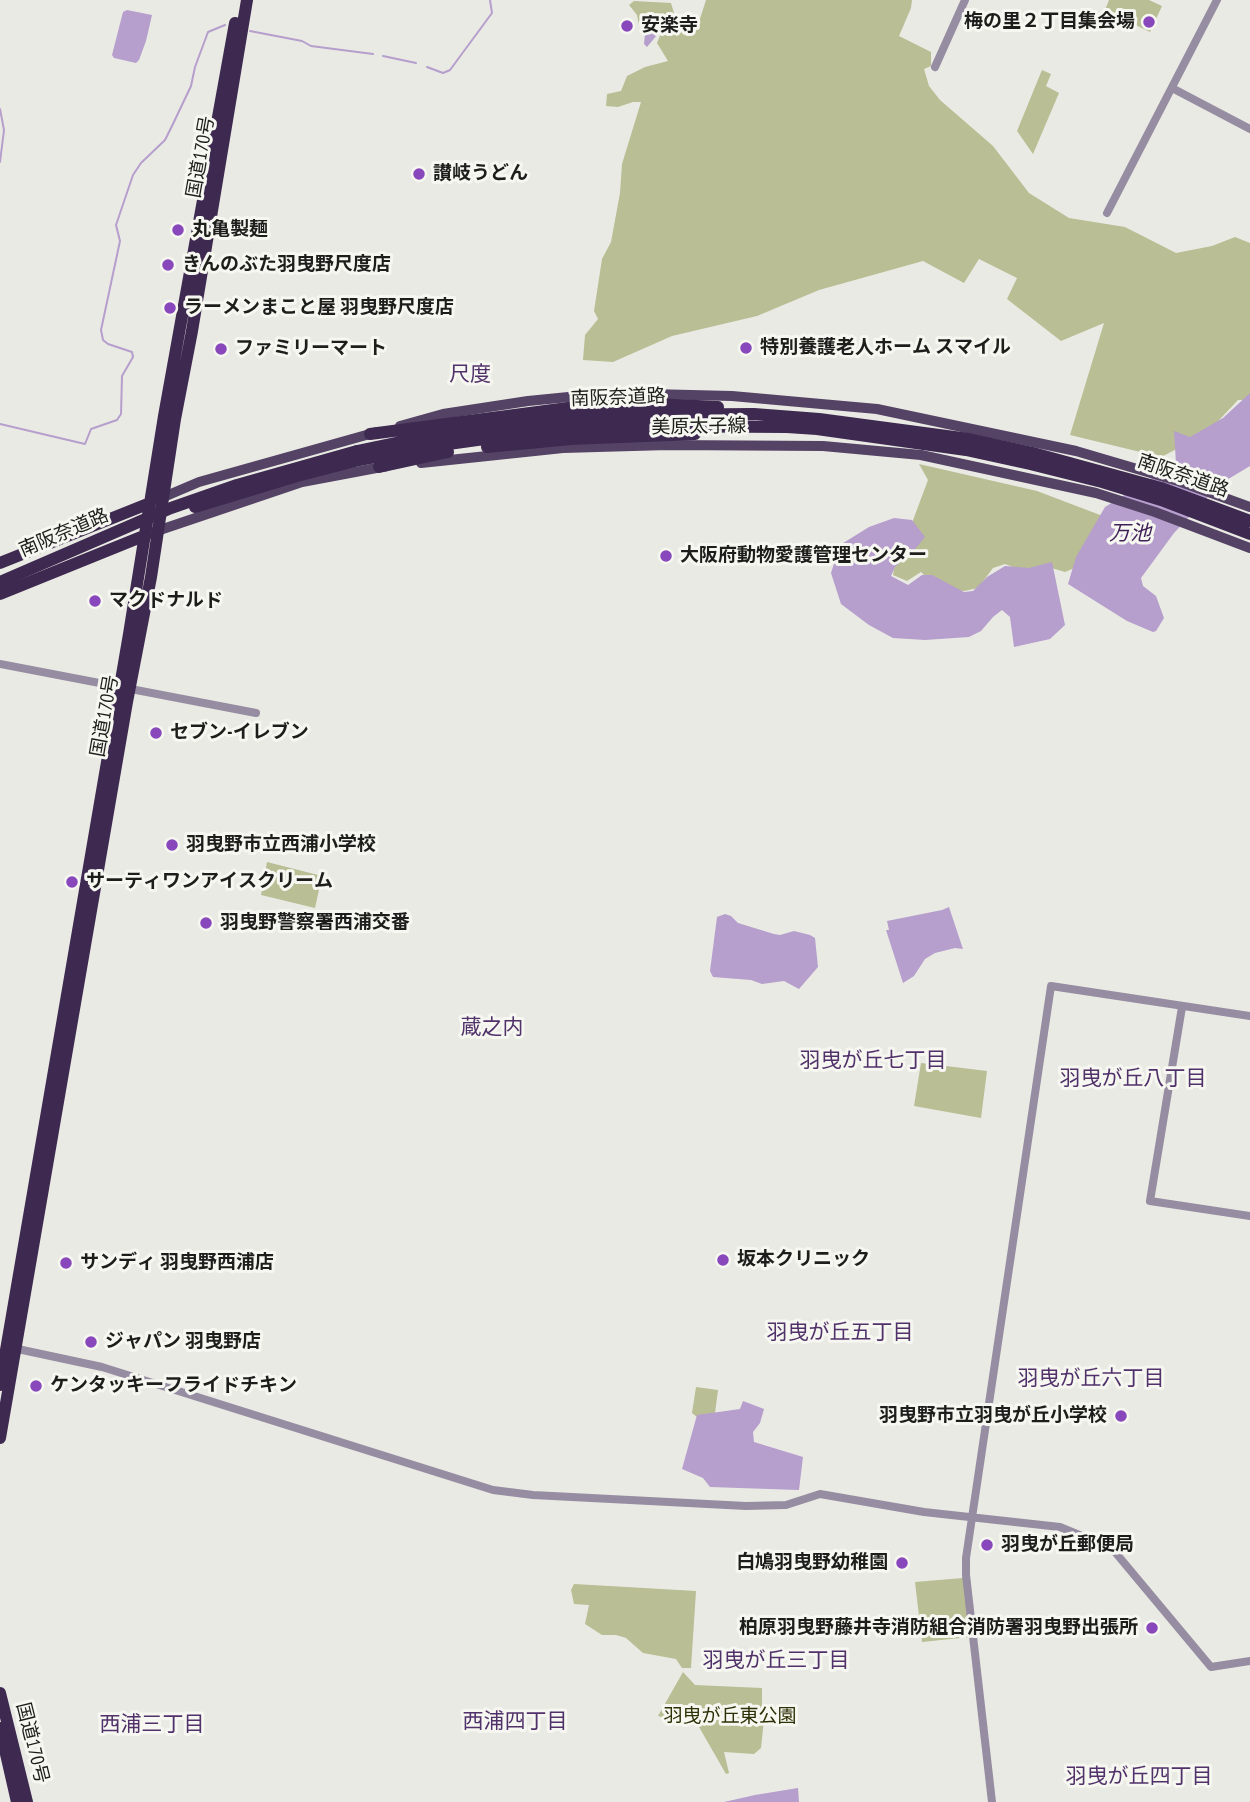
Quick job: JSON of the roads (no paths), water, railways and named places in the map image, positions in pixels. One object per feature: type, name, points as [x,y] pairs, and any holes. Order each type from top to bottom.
[{"type":"highway","name":"国道170号","points":[[0,1438],[11,1348],[152,533],[239,0]]},
{"type":"highway","name":"国道170号","points":[[156,500],[247,0]]},
{"type":"highway","points":[[370,434],[580,407],[655,404],[740,408],[754,414]]},
{"type":"highway","name":"南阪奈道路","points":[[0,584],[195,507],[297,476],[427,447],[628,415],[754,414],[819,419],[969,439],[1101,482],[1221,516],[1250,521]]},
{"type":"highway","name":"南阪奈道路","points":[[573,423],[817,429],[966,450],[1101,482]]},
{"type":"highway","points":[[379,467],[442,452],[496,445],[787,428]]},
{"type":"highway","points":[[0,564],[156,500]]},
{"type":"highway","name":"南阪奈道路","points":[[1221,516],[1250,534]]},
{"type":"highway","points":[[0,594],[152,533]]},
{"type":"highway","name":"国道170号","points":[[0,1385],[11,1348]]},
{"type":"highway","name":"国道170号","points":[[0,1693],[27,1802]]},
{"type":"highway","name":"国道170号","points":[[0,1728],[17,1802]]},
{"type":"main road","name":"美原太子線","points":[[156,500],[199,482],[443,414],[528,401],[609,393],[732,396],[877,409],[985,430],[1118,463],[1244,505]]},
{"type":"main road","name":"美原太子線","points":[[152,533],[302,482],[379,467],[563,448],[757,444],[823,446],[921,455],[1101,482],[1250,548]]},
{"type":"street","points":[[935,67],[965,0]]},
{"type":"street","points":[[1107,213],[1217,0]]},
{"type":"street","points":[[1172,88],[1250,129]]},
{"type":"street","points":[[0,664],[256,713]]},
{"type":"street","points":[[992,1802],[966,1575],[972,1518],[1051,986],[1250,1016]]},
{"type":"street","points":[[1182,1007],[1150,1200],[1250,1216]]},
{"type":"street","points":[[11,1348],[102,1367],[493,1490],[535,1496],[746,1506],[786,1505],[820,1494],[972,1518],[1060,1527],[1111,1548],[1211,1667],[1250,1661]]},
{"type":"water","points":[[127,10],[152,15],[146,41],[136,63],[114,58],[112,55],[123,12]]},
{"type":"water","points":[[651,15],[660,15],[664,20],[647,47],[644,44],[646,23]]},
{"type":"water","name":"万池","points":[[1250,393],[1250,466],[1220,484],[1174,533],[1141,578],[1143,586],[1156,596],[1164,618],[1156,631],[1127,621],[1068,584],[1076,557],[1105,507],[1176,463],[1174,431],[1190,437],[1223,418]]},
{"type":"water","points":[[894,518],[912,520],[925,537],[895,567],[891,576],[908,585],[922,575],[932,575],[964,592],[973,591],[987,577],[1005,566],[1029,568],[1052,562],[1065,625],[1050,639],[1014,647],[1010,617],[1002,610],[981,631],[969,637],[925,640],[893,638],[869,625],[841,604],[831,573],[840,545],[869,527]]},
{"type":"water","points":[[949,907],[963,949],[955,948],[935,953],[925,959],[914,976],[903,983],[886,930],[889,930],[887,921]]},
{"type":"water","points":[[725,914],[738,923],[774,934],[794,931],[810,935],[815,938],[818,967],[799,989],[784,981],[762,984],[751,980],[713,977],[710,971],[717,917]]},
{"type":"water","points":[[743,1401],[764,1409],[760,1423],[753,1432],[754,1442],[803,1457],[799,1490],[710,1487],[703,1478],[682,1469],[697,1415],[740,1409]]},
{"type":"water","points":[[798,1788],[799,1802],[724,1802],[755,1795]]},
{"type":"waterway","points":[[427,67],[443,73],[450,70],[492,13],[490,0]]},
{"type":"waterway","points":[[0,424],[85,444],[91,429],[117,420],[121,414],[122,376],[133,357],[132,352],[108,344],[103,340],[101,330],[120,241],[116,225],[133,175],[141,163],[165,140],[172,126],[191,86],[208,32],[225,25]]},
{"type":"waterway","points":[[250,31],[302,41],[311,46],[373,54]]},
{"type":"waterway","points":[[383,56],[416,63]]},
{"type":"waterway","points":[[0,109],[4,130],[0,162]]},
{"type":"place","name":"梅の里２丁目集会場","points":[[1149,22]]},
{"type":"place","name":"安楽寺","points":[[627,26]]},
{"type":"place","name":"讃岐うどん","points":[[419,174]]},
{"type":"place","name":"丸亀製麺","points":[[178,230]]},
{"type":"place","name":"きんのぶた羽曳野尺度店","points":[[168,265]]},
{"type":"place","name":"ラーメンまこと屋 羽曳野尺度店","points":[[170,308]]},
{"type":"place","name":"特別養護老人ホーム スマイル","points":[[746,348]]},
{"type":"place","name":"ファミリーマート","points":[[221,349]]},
{"type":"place","name":"大阪府動物愛護管理センター","points":[[666,556]]},
{"type":"place","name":"マクドナルド","points":[[95,601]]},
{"type":"place","name":"セブン-イレブン","points":[[156,733]]},
{"type":"place","name":"羽曳野市立西浦小学校","points":[[172,845]]},
{"type":"place","name":"サーティワンアイスクリーム","points":[[72,882]]},
{"type":"place","name":"羽曳野警察署西浦交番","points":[[206,923]]},
{"type":"place","name":"坂本クリニック","points":[[723,1260]]},
{"type":"place","name":"サンディ 羽曳野西浦店","points":[[66,1263]]},
{"type":"place","name":"ジャパン 羽曳野店","points":[[91,1342]]},
{"type":"place","name":"ケンタッキーフライドチキン","points":[[36,1386]]},
{"type":"place","name":"羽曳野市立羽曳が丘小学校","points":[[1121,1416]]},
{"type":"place","name":"羽曳が丘郵便局","points":[[987,1545]]},
{"type":"place","name":"白鳩羽曳野幼稚園","points":[[902,1563]]},
{"type":"place","name":"柏原羽曳野藤井寺消防組合消防署羽曳野出張所","points":[[1152,1628]]},
{"type":"district","name":"尺度","points":[[470,375]]},
{"type":"district","name":"蔵之内","points":[[492,1028]]},
{"type":"district","name":"羽曳が丘七丁目","points":[[873,1061]]},
{"type":"district","name":"羽曳が丘八丁目","points":[[1133,1079]]},
{"type":"district","name":"羽曳が丘五丁目","points":[[840,1333]]},
{"type":"district","name":"羽曳が丘六丁目","points":[[1091,1379]]},
{"type":"district","name":"羽曳が丘三丁目","points":[[776,1661]]},
{"type":"district","name":"西浦四丁目","points":[[515,1722]]},
{"type":"district","name":"西浦三丁目","points":[[152,1725]]},
{"type":"district","name":"羽曳が丘四丁目","points":[[1139,1777]]},
{"type":"park label","name":"羽曳が丘東公園","points":[[730,1717]]}]
